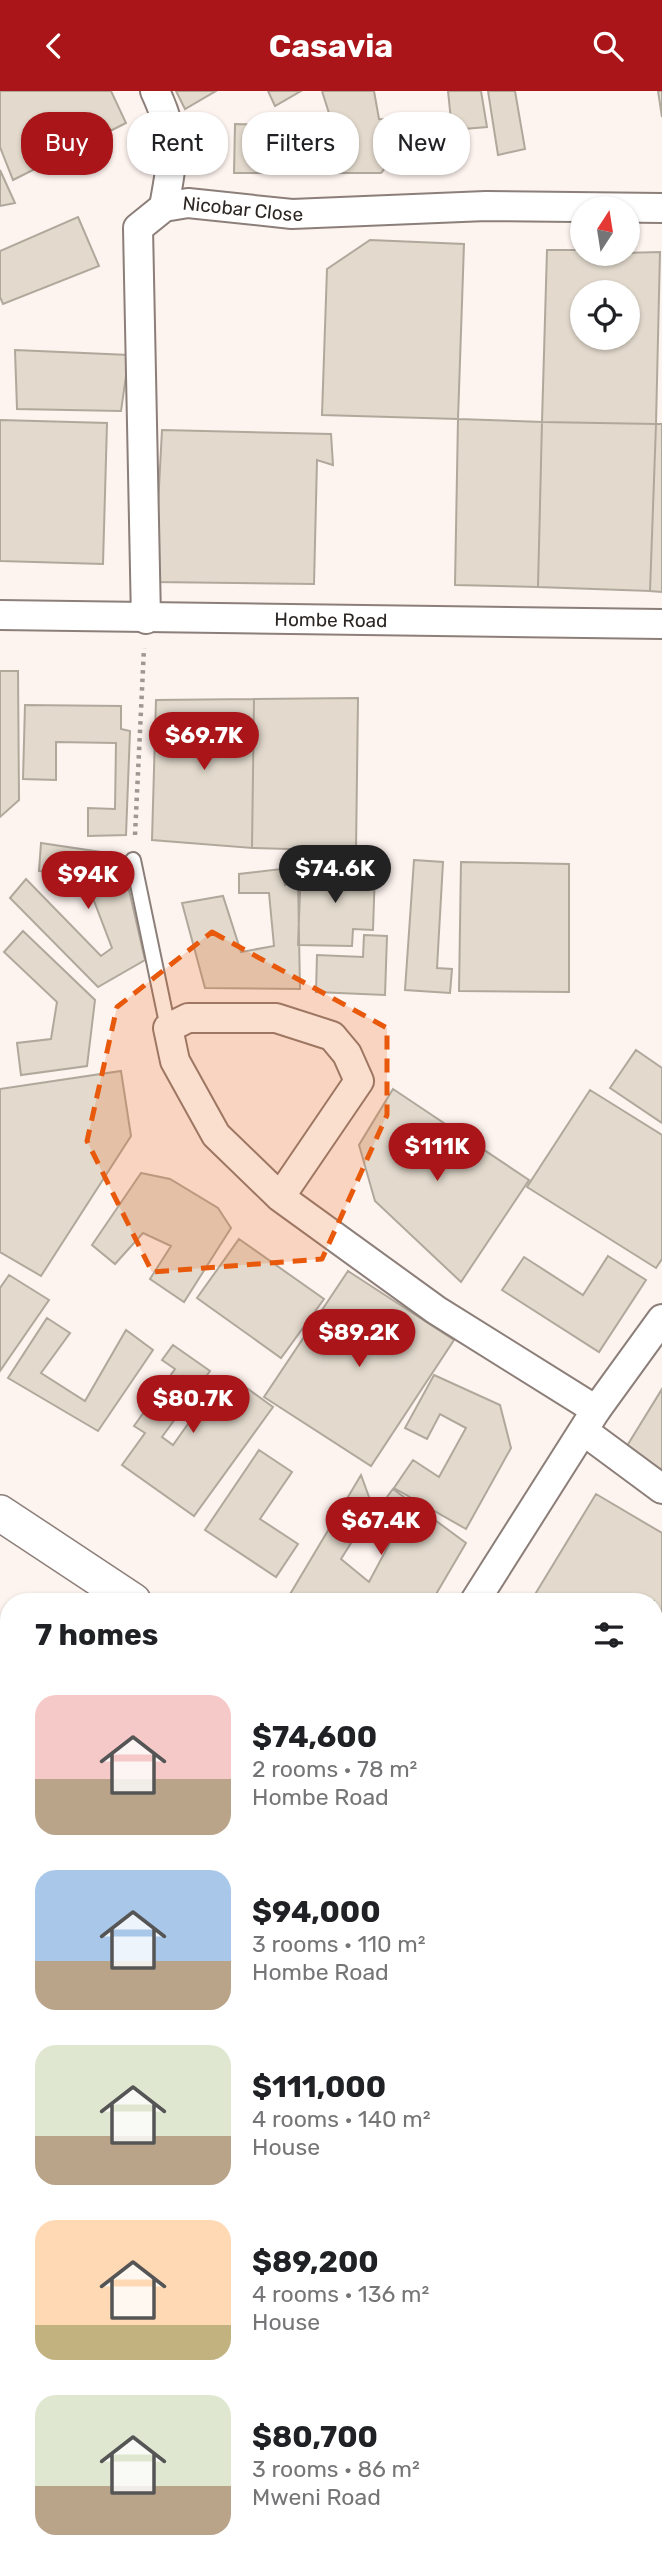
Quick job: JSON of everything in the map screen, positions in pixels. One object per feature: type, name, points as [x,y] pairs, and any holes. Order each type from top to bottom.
[{"type":"street","points":[[155,91],[169,122],[172,162],[164,207]]},
{"type":"street","name":"Nicobar Close","points":[[146,619],[138,228],[164,207],[188,203],[228,205],[292,214],[486,206],[662,208]]},
{"type":"street","name":"Hombe Road","points":[[0,615],[146,619],[453,619],[662,624]]},
{"type":"street","points":[[280,1197],[359,1081],[347,1054],[332,1035],[276,1018],[188,1018],[168,1028],[175,1061],[216,1135],[280,1197],[591,1421],[662,1489]]},
{"type":"street","points":[[480,1593],[591,1421],[662,1319]]},
{"type":"street","points":[[0,1513],[121,1593]]},
{"type":"lane","points":[[133,860],[168,1028]]},
{"type":"path","points":[[133,860],[146,619]]},
{"type":"highlighted area","points":[[212,932],[387,1028],[387,1115],[322,1259],[152,1272],[87,1141],[117,1007]]},
{"type":"building","points":[[0,91],[111,91],[126,123],[113,130],[113,112],[21,112],[23,175],[13,180],[0,147]]},
{"type":"building","points":[[176,91],[216,91],[185,109]]},
{"type":"building","points":[[268,91],[301,91],[275,106]]},
{"type":"building","points":[[322,91],[374,91],[378,112],[373,112],[373,173],[359,173],[359,112],[329,112]]},
{"type":"building","points":[[448,91],[481,91],[487,127],[470,128],[470,112],[450,112]]},
{"type":"building","points":[[488,91],[515,91],[525,149],[498,155]]},
{"type":"building","points":[[658,91],[662,91],[662,117]]},
{"type":"building","points":[[235,124],[242,124],[242,173],[234,173]]},
{"type":"building","points":[[0,170],[15,203],[0,206]]},
{"type":"building","points":[[78,217],[99,266],[3,304],[0,297],[0,251]]},
{"type":"building","points":[[370,240],[464,244],[458,419],[322,415],[327,269]]},
{"type":"building","points":[[547,250],[570,250],[570,266],[640,266],[640,253],[660,252],[656,424],[542,422]]},
{"type":"building","points":[[15,350],[129,355],[121,411],[17,409]]},
{"type":"building","points":[[458,419],[542,422],[538,587],[455,585]]},
{"type":"building","points":[[0,420],[107,423],[103,564],[0,561]]},
{"type":"building","points":[[542,422],[656,424],[650,591],[538,587]]},
{"type":"building","points":[[656,424],[662,424],[662,592],[650,591]]},
{"type":"building","points":[[162,430],[331,434],[333,465],[317,460],[314,584],[154,582]]},
{"type":"building","points":[[0,671],[18,671],[19,800],[0,817]]},
{"type":"building","points":[[358,698],[356,851],[252,848],[254,699]]},
{"type":"building","points":[[254,699],[252,848],[152,840],[156,700]]},
{"type":"building","points":[[25,705],[121,706],[121,729],[130,731],[126,835],[88,836],[88,808],[115,809],[116,743],[56,742],[56,780],[23,779]]},
{"type":"building","points":[[41,843],[121,855],[145,960],[98,987],[10,898],[26,879],[101,956],[112,948],[84,875],[39,871]]},
{"type":"building","points":[[414,860],[443,862],[437,968],[452,969],[450,993],[405,990]]},
{"type":"building","points":[[461,862],[569,864],[569,992],[459,991]]},
{"type":"building","points":[[301,868],[375,870],[373,930],[353,929],[352,946],[298,945]]},
{"type":"building","points":[[281,869],[285,885],[298,882],[300,989],[205,988],[182,903],[223,896],[241,952],[274,946],[269,893],[239,893],[239,874]]},
{"type":"building","points":[[23,931],[95,1000],[87,1066],[21,1075],[17,1043],[51,1039],[57,1002],[4,952]]},
{"type":"building","points":[[364,935],[387,936],[385,995],[316,992],[317,955],[363,957]]},
{"type":"building","points":[[636,1050],[662,1068],[662,1123],[610,1088]]},
{"type":"building","points":[[121,1071],[131,1136],[41,1276],[0,1252],[0,1089]]},
{"type":"building","points":[[393,1089],[529,1180],[461,1282],[375,1201],[359,1145]]},
{"type":"building","points":[[590,1090],[662,1135],[662,1259],[656,1268],[527,1187]]},
{"type":"building","points":[[141,1173],[170,1179],[218,1208],[231,1228],[184,1302],[150,1279],[171,1246],[143,1233],[115,1264],[92,1245]]},
{"type":"building","points":[[239,1239],[324,1299],[281,1358],[197,1298]]},
{"type":"building","points":[[608,1256],[646,1280],[599,1352],[502,1290],[524,1257],[583,1295]]},
{"type":"building","points":[[348,1271],[454,1340],[371,1466],[264,1397]]},
{"type":"building","points":[[9,1275],[49,1300],[0,1371],[0,1288]]},
{"type":"building","points":[[47,1318],[70,1333],[41,1373],[85,1401],[126,1330],[153,1350],[98,1431],[8,1378]]},
{"type":"building","points":[[173,1345],[210,1371],[162,1437],[173,1445],[215,1386],[235,1399],[244,1386],[273,1407],[194,1516],[122,1465],[145,1433],[134,1426],[175,1369],[162,1360]]},
{"type":"building","points":[[434,1375],[500,1405],[511,1448],[466,1529],[394,1488],[413,1460],[439,1477],[466,1428],[440,1414],[427,1439],[405,1428]]},
{"type":"building","points":[[662,1389],[662,1479],[622,1454]]},
{"type":"building","points":[[259,1450],[292,1472],[260,1519],[298,1544],[276,1577],[205,1530]]},
{"type":"building","points":[[361,1475],[373,1508],[341,1559],[369,1582],[403,1518],[384,1501],[393,1489],[466,1543],[437,1593],[291,1593]]},
{"type":"building","points":[[596,1494],[662,1533],[662,1593],[536,1593]]}]
